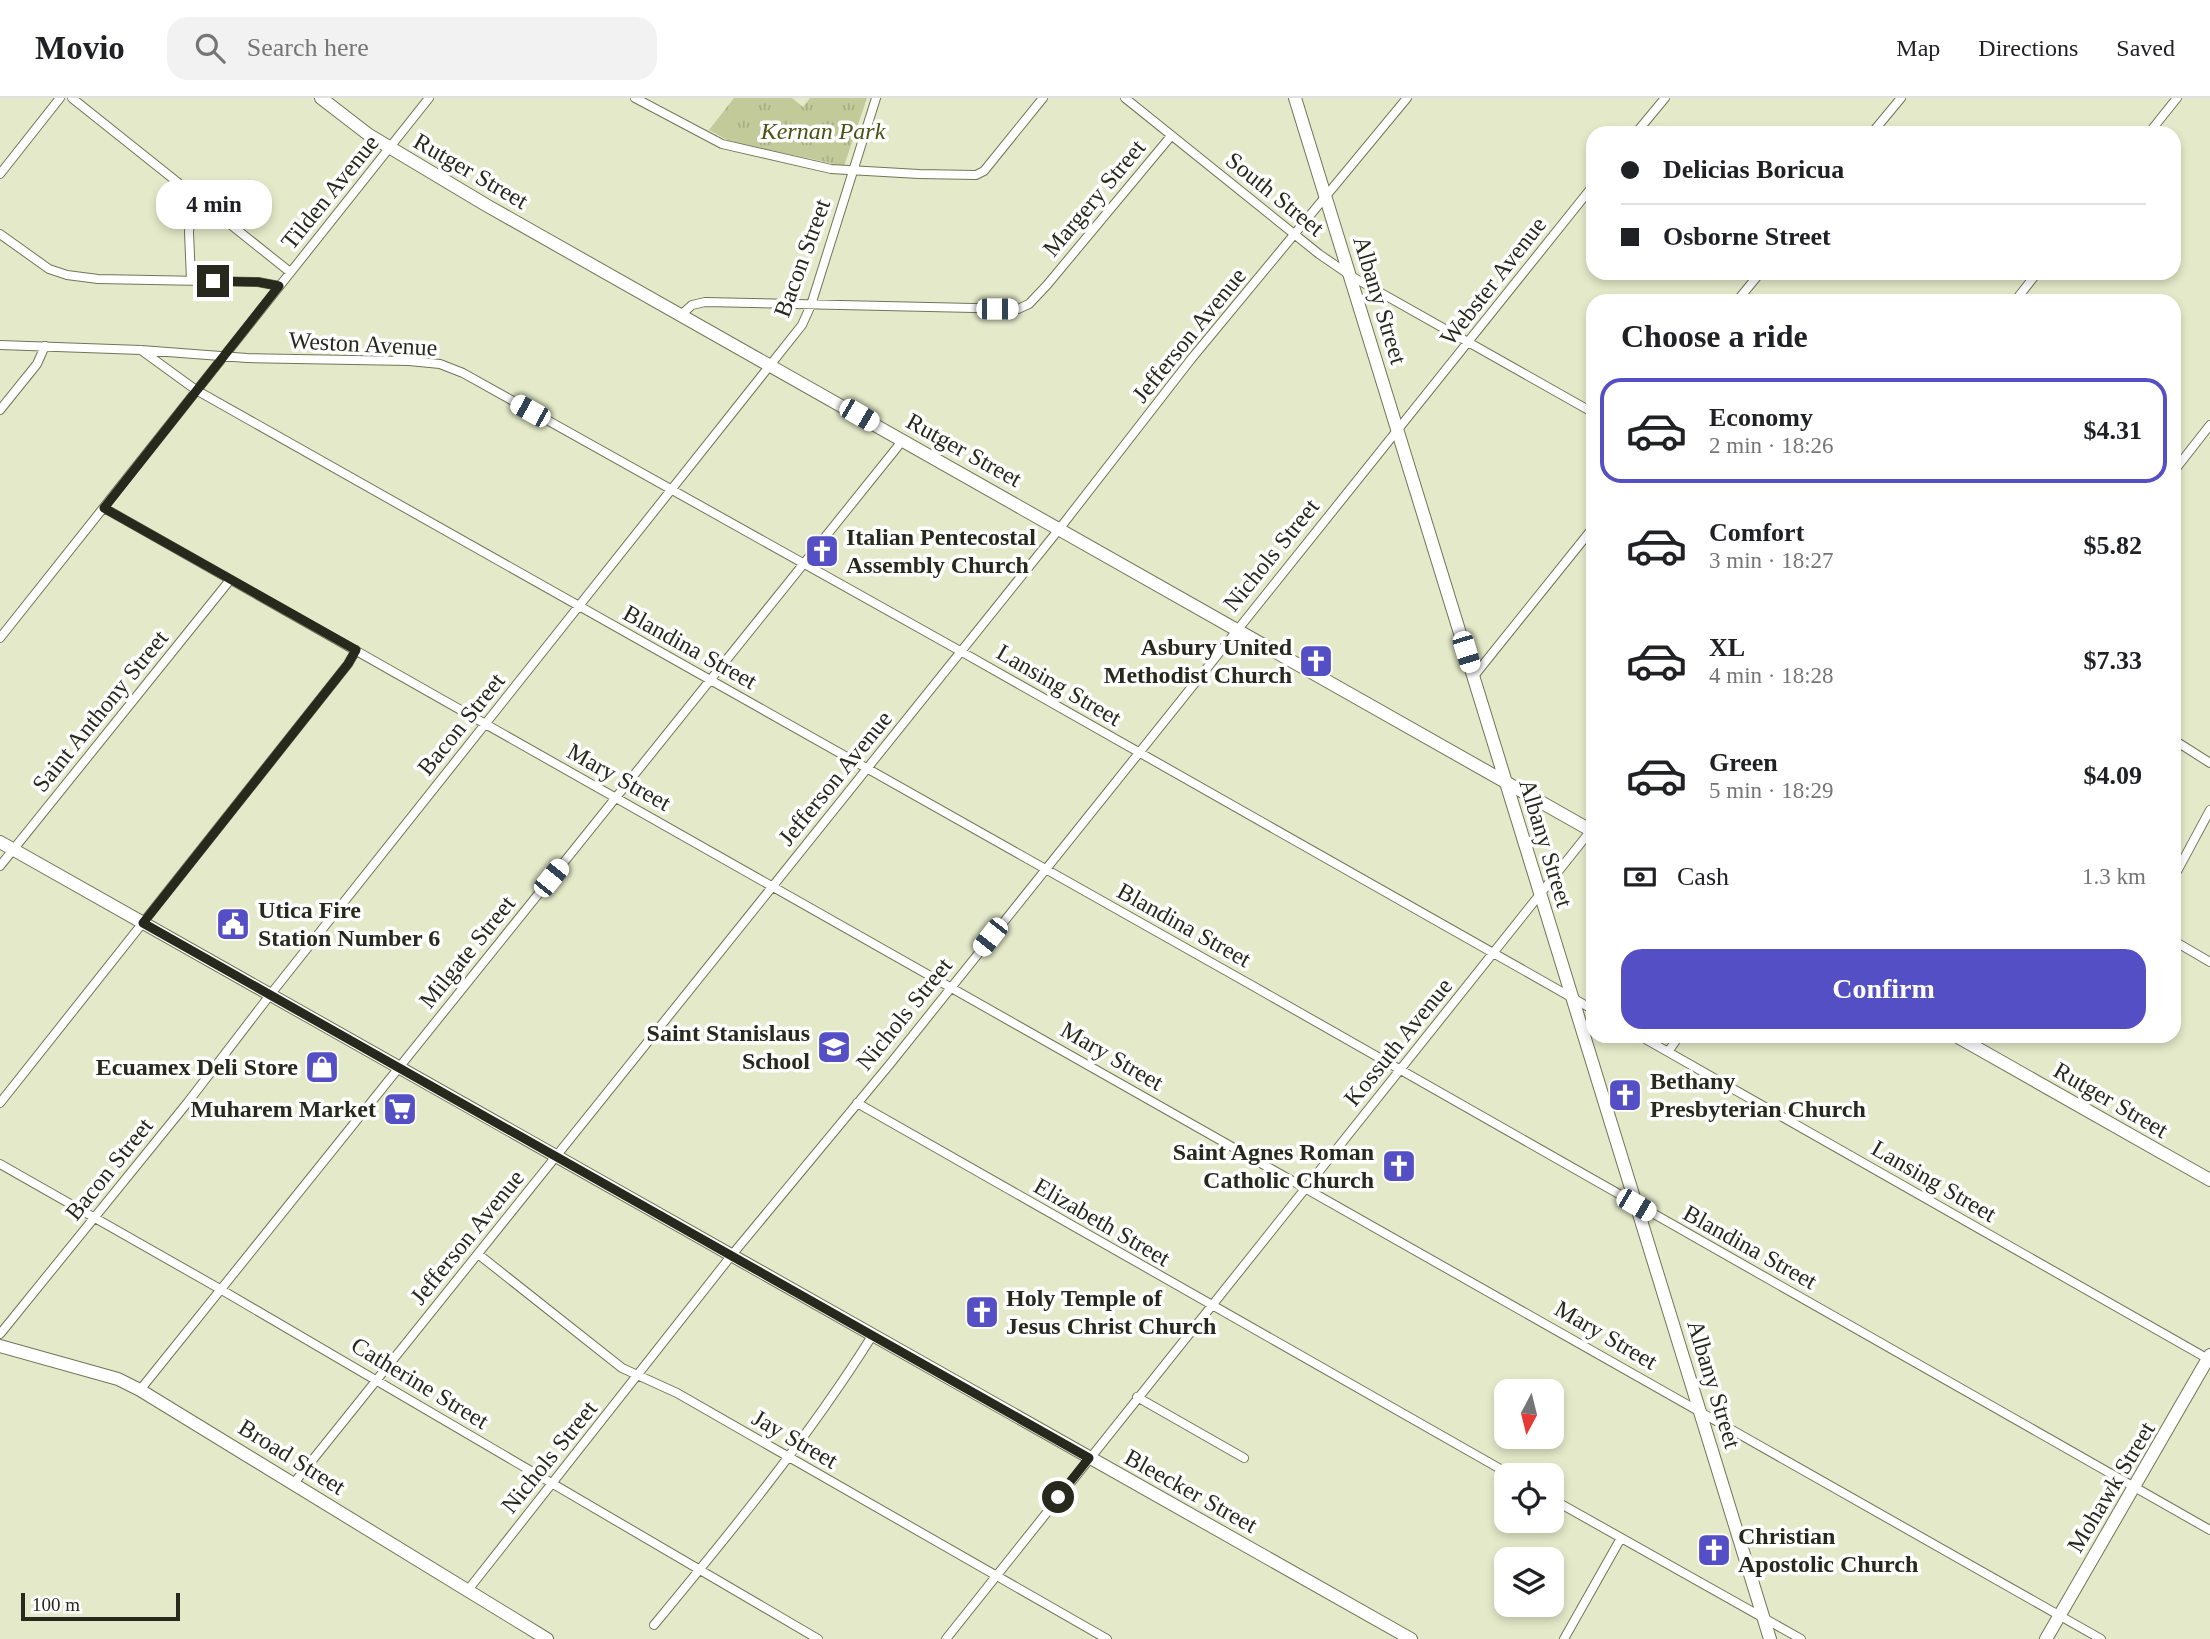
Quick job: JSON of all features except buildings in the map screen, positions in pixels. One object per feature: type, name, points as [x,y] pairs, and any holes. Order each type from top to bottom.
[{"type":"street","points":[[0,174],[60,98]]},
{"type":"street","points":[[72,98],[290,272]]},
{"type":"street","name":"Rutger Street","points":[[321,98],[390,148],[1586,827]]},
{"type":"street","name":"Tilden Avenue","points":[[0,638],[429,98]]},
{"type":"street","points":[[635,98],[722,144],[831,169],[976,175],[984,171],[1043,98]]},
{"type":"street","name":"Bacon Street","points":[[0,1334],[188,1102],[802,325],[811,305],[876,98]]},
{"type":"street","name":"South Street","points":[[1125,98],[1319,254],[1351,276],[1586,409]]},
{"type":"street","name":"Albany Street","points":[[1295,98],[1770,1639]]},
{"type":"street","name":"Jefferson Avenue","points":[[294,1483],[962,652],[1192,358],[1407,98]]},
{"type":"street","points":[[1642,126],[1665,98]]},
{"type":"street","points":[[1878,126],[1900,98]]},
{"type":"street","points":[[2155,126],[2177,98]]},
{"type":"street","name":"Margery Street","points":[[682,314],[692,305],[705,302],[1018,309],[1029,304],[1046,285],[1171,136]]},
{"type":"street","points":[[191,280],[190,232],[193,195]]},
{"type":"street","name":"Webster Avenue","points":[[1398,431],[1586,195]]},
{"type":"street","points":[[0,234],[49,269],[67,275],[98,279],[258,282],[279,286]]},
{"type":"street","points":[[1743,294],[1754,280]]},
{"type":"street","points":[[2020,294],[2032,280]]},
{"type":"street","name":"Weston Avenue","points":[[0,345],[440,364],[463,373],[506,397]]},
{"type":"street","points":[[0,410],[37,364],[46,346]]},
{"type":"street","name":"Blandina Street","points":[[141,350],[196,390],[2210,1530]]},
{"type":"street","name":"Lansing Street","points":[[506,397],[1586,1005]]},
{"type":"street","points":[[2181,462],[2210,425]]},
{"type":"street","name":"Nichols Street","points":[[468,1590],[731,1256],[1398,431]]},
{"type":"street","name":"Milgate Street","points":[[140,1390],[903,440]]},
{"type":"street","name":"Mary Street","points":[[104,508],[2101,1639]]},
{"type":"street","points":[[1474,676],[1586,536]]},
{"type":"street","name":"Saint Anthony Street","points":[[0,866],[230,580]]},
{"type":"street","points":[[0,1102],[348,664],[356,650]]},
{"type":"street","points":[[2181,744],[2210,763]]},
{"type":"street","points":[[2181,864],[2210,810]]},
{"type":"street","name":"Kossuth Avenue","points":[[946,1639],[1586,838]]},
{"type":"street","name":"Bleecker Street","points":[[0,842],[1411,1639]]},
{"type":"street","points":[[2181,945],[2210,962]]},
{"type":"street","name":"Lansing Street","points":[[1652,1043],[2209,1358]]},
{"type":"street","points":[[1668,1052],[1674,1043]]},
{"type":"street","name":"Rutger Street","points":[[1968,1043],[2210,1180]]},
{"type":"street","name":"Elizabeth Street","points":[[857,1103],[1494,1465]]},
{"type":"street","name":"Catherine Street","points":[[0,1164],[377,1380],[818,1639]]},
{"type":"street","name":"Jay Street","points":[[478,1254],[638,1377],[677,1393],[1107,1639]]},
{"type":"street","points":[[654,1625],[788,1458],[872,1336]]},
{"type":"street","name":"Broad Street","points":[[0,1346],[118,1379],[140,1390],[547,1639]]},
{"type":"street","name":"Mohawk Street","points":[[2046,1639],[2209,1358]]},
{"type":"street","points":[[1138,1397],[1244,1458]]},
{"type":"street","points":[[1564,1506],[1801,1639]]},
{"type":"street","points":[[1564,1639],[1621,1538]]},
{"type":"green space","name":"Kernan Park","points":[[734,98],[792,98],[803,107],[810,98],[867,98],[844,166],[729,141],[709,130]]},
{"type":"place","name":"Italian Pentecostal Assembly Church","points":[[822,551]]},
{"type":"place","name":"Asbury United Methodist Church","points":[[1316,661]]},
{"type":"place","name":"Utica Fire Station Number 6","points":[[233,924]]},
{"type":"place","name":"Saint Stanislaus School","points":[[834,1047]]},
{"type":"place","name":"Ecuamex Deli Store","points":[[322,1067]]},
{"type":"place","name":"Bethany Presbyterian Church","points":[[1625,1095]]},
{"type":"place","name":"Muharem Market","points":[[400,1109]]},
{"type":"place","name":"Saint Agnes Roman Catholic Church","points":[[1399,1166]]},
{"type":"place","name":"Holy Temple of Jesus Christ Church","points":[[982,1312]]},
{"type":"place","name":"Christian Apostolic Church","points":[[1714,1550]]},
{"type":"route","points":[[213,281],[258,282],[279,286],[104,508],[356,650],[348,664],[143,923],[1089,1458],[1058,1497]]}]
